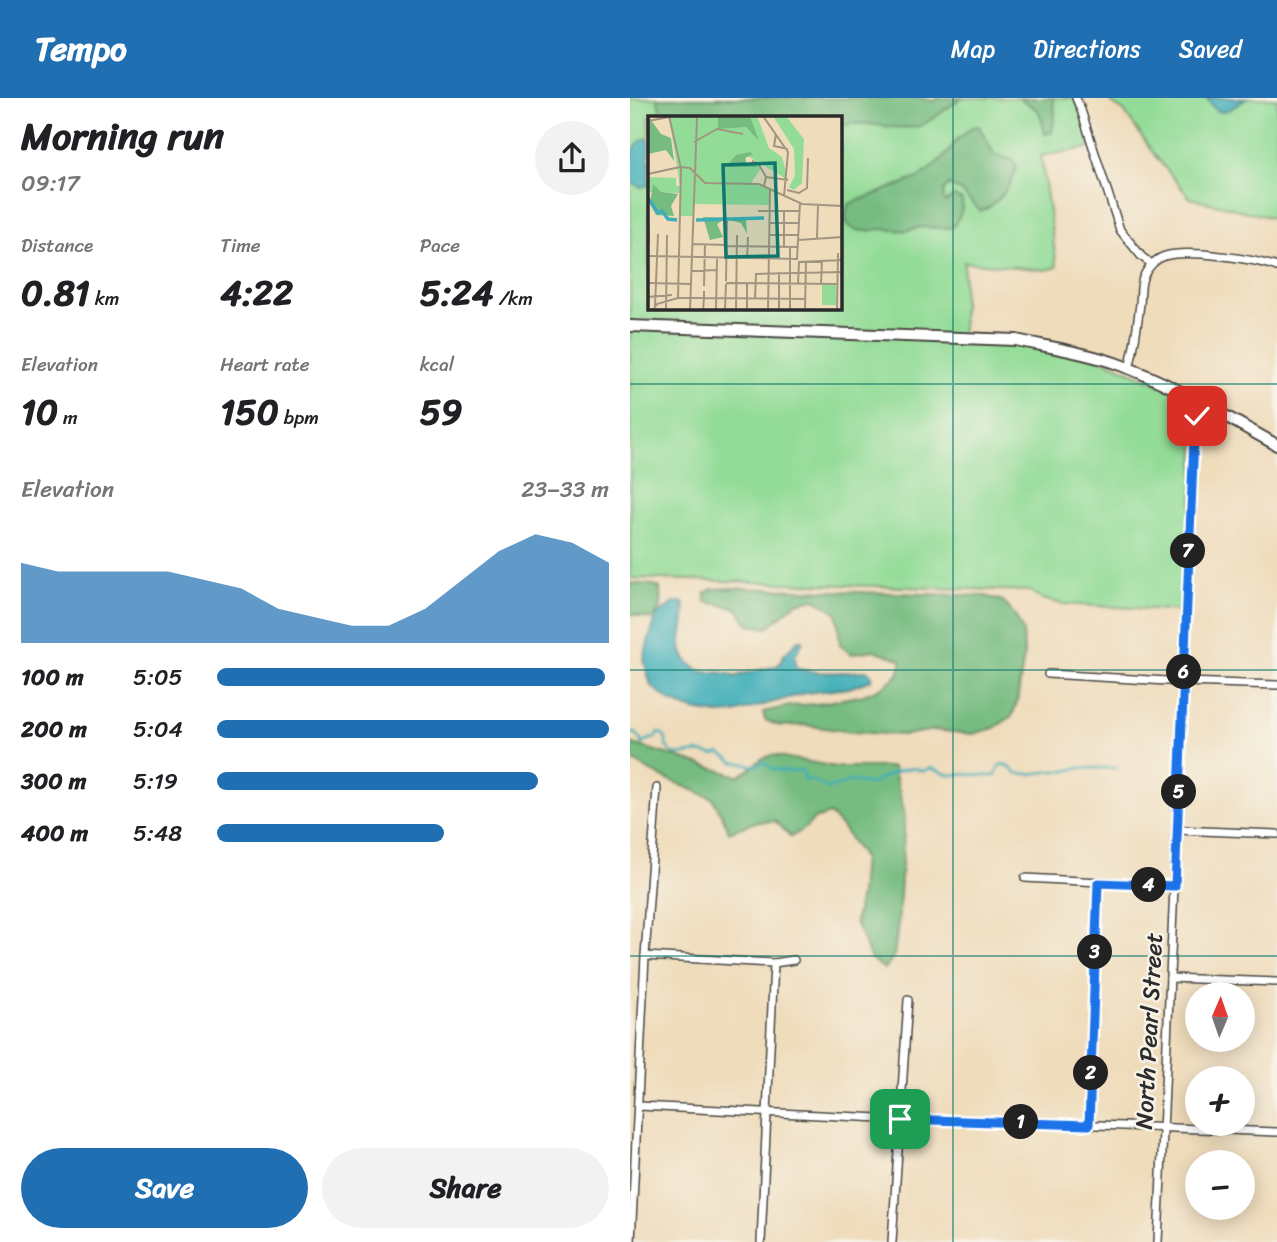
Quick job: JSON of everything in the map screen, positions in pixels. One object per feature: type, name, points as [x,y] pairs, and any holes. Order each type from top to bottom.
[{"type":"main road","points":[[630,326],[1016,340],[1080,352],[1129,368],[1161,381],[1277,445]]},
{"type":"street","points":[[1076,98],[1120,230],[1142,257],[1152,264]]},
{"type":"street","points":[[1129,368],[1143,278],[1152,264],[1165,256],[1180,254],[1227,257],[1277,267]]},
{"type":"street","name":"North Pearl Street","points":[[1158,1242],[1195,423],[1204,404]]},
{"type":"street","points":[[1048,674],[1277,685]]},
{"type":"street","points":[[631,1242],[645,956],[657,788]]},
{"type":"street","points":[[1177,830],[1277,834]]},
{"type":"street","points":[[1025,878],[1175,886]]},
{"type":"street","points":[[1089,1125],[1098,883]]},
{"type":"street","points":[[645,956],[774,963],[794,960]]},
{"type":"street","points":[[761,1242],[774,963]]},
{"type":"street","points":[[1170,978],[1277,982]]},
{"type":"street","points":[[892,1242],[908,1000]]},
{"type":"street","points":[[630,1084],[639,1085]]},
{"type":"street","points":[[639,1106],[900,1119],[1277,1132]]},
{"type":"green space","points":[[630,98],[910,98],[910,105],[958,98],[1075,98],[1093,147],[1041,156],[1057,267],[1046,270],[964,262],[962,338],[1016,340],[1097,357],[1204,404],[1197,416],[1185,611],[1063,604],[1042,599],[1030,591],[630,578]]},
{"type":"green space","points":[[657,98],[923,98],[932,101],[940,98],[961,98],[923,124],[909,127],[860,123],[842,126],[842,116],[662,116]]},
{"type":"green space","points":[[1018,98],[1053,98],[1055,115],[1052,132],[1045,134],[1038,112]]},
{"type":"green space","points":[[1107,98],[1277,98],[1277,219],[1190,198],[1156,157],[1124,111]]},
{"type":"green space","points":[[979,126],[994,154],[1016,164],[1009,185],[992,205],[980,211],[960,190],[949,185],[944,190],[943,200],[945,202],[954,196],[962,200],[960,214],[953,227],[863,231],[849,226],[846,214],[849,204],[920,177],[944,157],[972,127]]},
{"type":"green space","points":[[630,583],[660,588],[659,608],[652,619],[630,614]]},
{"type":"green space","points":[[712,589],[985,596],[1003,601],[1016,617],[1023,632],[1024,655],[1017,702],[1012,716],[994,728],[973,734],[934,730],[905,735],[852,732],[804,725],[780,726],[765,720],[763,712],[864,695],[882,687],[898,675],[902,660],[874,650],[851,654],[840,645],[837,613],[815,599],[796,603],[767,628],[749,625],[737,608],[706,602],[705,593]]},
{"type":"green space","points":[[630,743],[738,776],[761,759],[772,755],[836,767],[893,767],[905,815],[898,925],[894,955],[885,969],[871,959],[855,922],[863,858],[830,814],[814,819],[791,837],[775,821],[755,822],[729,832],[712,798],[660,776],[630,759]]},
{"type":"water","points":[[1207,98],[1248,98],[1221,112],[1212,106]]},
{"type":"water","points":[[648,139],[648,185],[641,187],[630,181],[633,152],[639,143]]},
{"type":"water","points":[[681,602],[685,611],[682,650],[684,657],[698,670],[726,673],[735,677],[769,668],[780,664],[783,656],[798,640],[803,640],[795,655],[796,668],[822,672],[867,671],[872,675],[871,680],[849,688],[806,693],[735,713],[718,714],[693,710],[670,701],[651,686],[644,660],[657,615],[674,603]]},
{"type":"waterway","points":[[630,734],[636,733],[643,744],[655,738],[658,733],[662,734],[666,739],[666,746],[677,755],[720,753],[734,762],[757,766],[763,762],[773,769],[793,772],[800,770],[803,771],[805,781],[811,779],[828,788],[849,781],[873,784],[898,771],[912,768],[924,771],[930,768],[950,775],[992,776],[996,775],[1002,764],[1016,773],[1030,774],[1076,768],[1117,768]]},
{"type":"route","points":[[900,1119],[1089,1125],[1098,883],[1175,886],[1185,611],[1197,416]]}]
